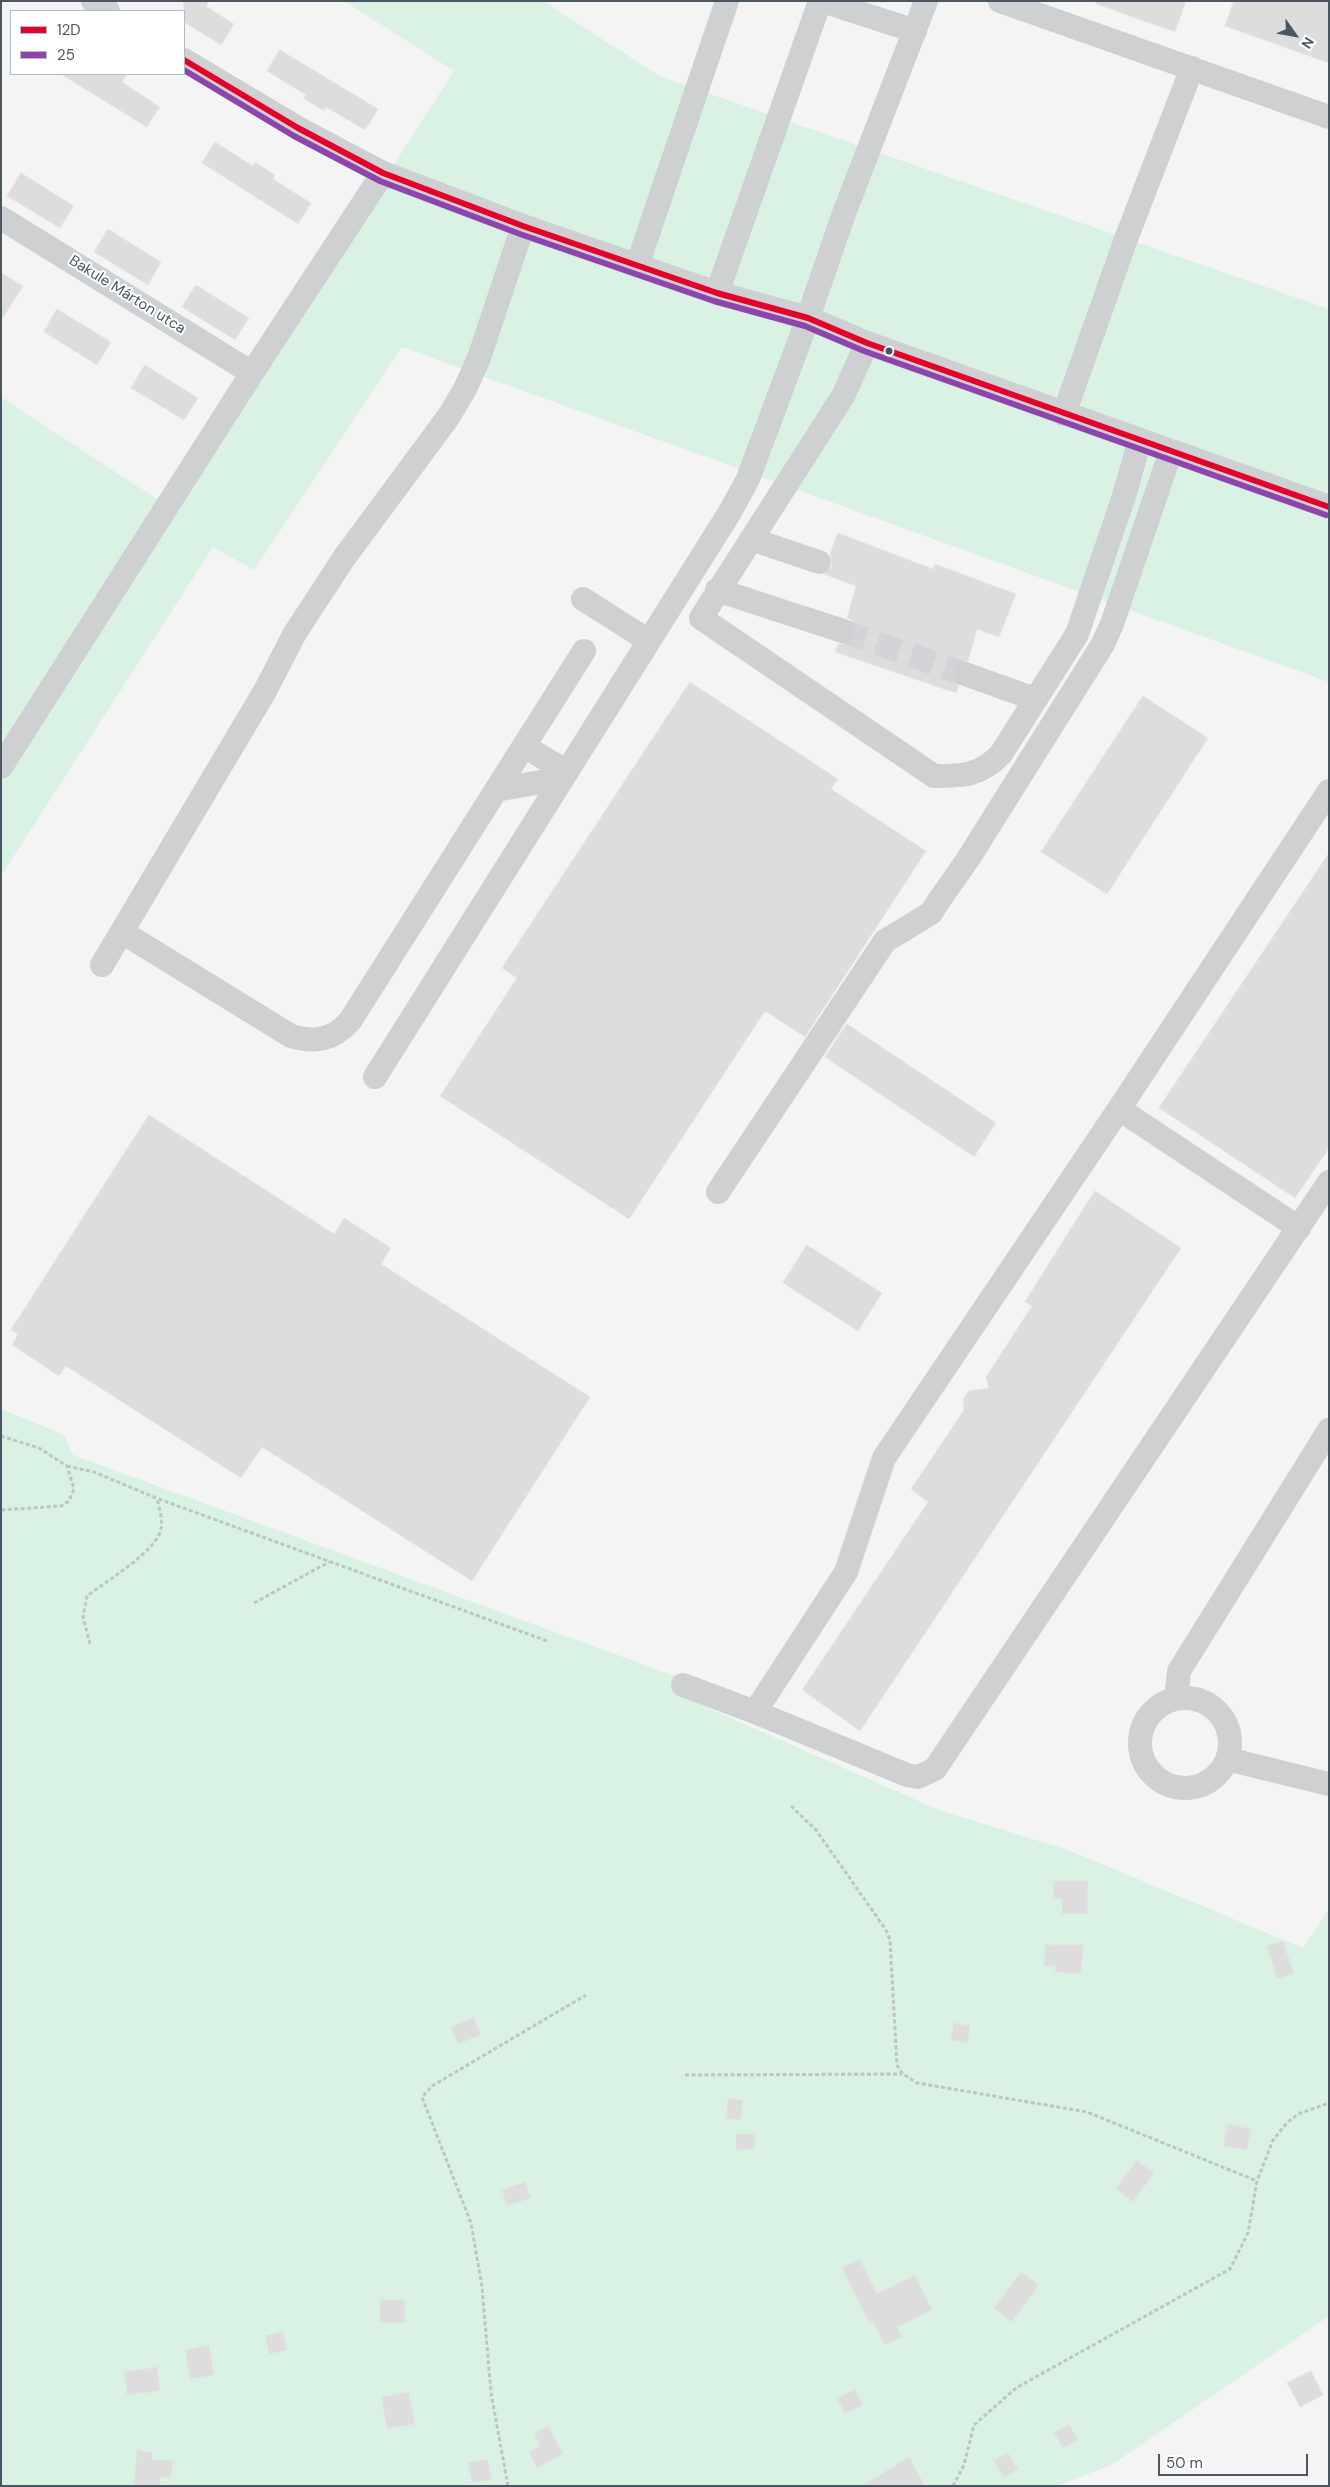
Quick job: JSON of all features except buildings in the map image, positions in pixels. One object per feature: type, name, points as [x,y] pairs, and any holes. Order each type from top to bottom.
[{"type":"street","points":[[93,1],[106,10]]},
{"type":"street","points":[[637,266],[727,1]]},
{"type":"street","points":[[717,293],[822,1],[915,31]]},
{"type":"street","points":[[375,1077],[748,479],[808,318],[843,216],[926,1]]},
{"type":"street","points":[[1000,1],[1329,117]]},
{"type":"street","points":[[185,61],[298,128],[383,173],[523,226],[637,266],[717,293],[808,318],[867,344],[1329,507]]},
{"type":"street","points":[[1064,414],[1126,239],[1192,68]]},
{"type":"street","points":[[1,767],[383,173]]},
{"type":"street","name":"Bakule Márton utca","points":[[1,218],[252,374]]},
{"type":"street","points":[[102,964],[265,690],[295,633],[344,558],[449,416],[465,389],[479,358],[523,226]]},
{"type":"street","points":[[867,344],[843,396],[701,618],[934,776],[962,776],[988,768],[1001,754],[1077,634],[1123,499],[1140,440]]},
{"type":"street","points":[[718,1192],[885,941],[931,913],[974,850],[1103,644],[1112,624],[1171,451]]},
{"type":"street","points":[[751,539],[819,562]]},
{"type":"street","points":[[718,590],[843,631]]},
{"type":"street","points":[[583,599],[648,642]]},
{"type":"street","points":[[122,932],[292,1036],[314,1041],[324,1039],[342,1030],[350,1021],[584,651]]},
{"type":"street","points":[[965,674],[1035,699]]},
{"type":"street","points":[[524,746],[565,775]]},
{"type":"street","points":[[496,790],[565,775]]},
{"type":"street","points":[[755,1712],[846,1572],[884,1458],[1119,1109],[1329,791]]},
{"type":"street","points":[[1119,1109],[1299,1228]]},
{"type":"street","points":[[683,1685],[755,1712],[907,1775],[918,1777],[936,1769],[1329,1182]]},
{"type":"street","points":[[1176,1699],[1179,1671],[1329,1430]]},
{"type":"street","points":[[1176,1699],[1200,1700],[1219,1714],[1230,1735],[1227,1759],[1217,1775],[1202,1786],[1177,1788],[1155,1778],[1141,1757],[1140,1735],[1143,1725],[1153,1712],[1166,1702],[1176,1699]]},
{"type":"street","points":[[1227,1759],[1329,1784]]},
{"type":"path","points":[[1,1436],[40,1448],[67,1466],[94,1472],[156,1498],[547,1641]]},
{"type":"path","points":[[1,1510],[61,1506],[69,1501],[74,1488],[67,1466]]},
{"type":"path","points":[[90,1644],[83,1617],[87,1596],[154,1545],[161,1530],[162,1518],[156,1498]]},
{"type":"path","points":[[254,1603],[330,1562]]},
{"type":"path","points":[[791,1806],[828,1845],[886,1930],[890,1940],[897,2065],[903,2074],[917,2083],[1087,2112],[1257,2181]]},
{"type":"path","points":[[508,2486],[491,2393],[482,2287],[471,2223],[422,2097],[432,2086],[586,1995]]},
{"type":"path","points":[[685,2075],[903,2074]]},
{"type":"path","points":[[953,2486],[964,2465],[974,2426],[1016,2388],[1230,2269],[1248,2233],[1257,2181],[1273,2140],[1286,2123],[1298,2114],[1329,2103]]},
{"type":"green space","points":[[344,1],[543,1],[661,77],[1329,309],[1329,682],[402,347],[254,570],[213,547],[1,876],[1,397],[172,509],[454,71]]},
{"type":"green space","points":[[1,1409],[64,1435],[73,1455],[680,1678],[674,1693],[939,1810],[1068,1850],[1303,1948],[1329,1909],[1329,2316],[1113,2464],[1057,2486],[1,2486]]},
{"type":"tunnel","points":[[843,631],[965,674]]},
{"type":"transit line","name":"12D","points":[[185,61],[298,128],[383,173],[523,226],[717,293],[808,318],[867,343],[1329,507]]},
{"type":"transit line","name":"25","points":[[185,71],[294,136],[380,181],[520,234],[714,301],[805,326],[864,351],[1326,515]]}]
